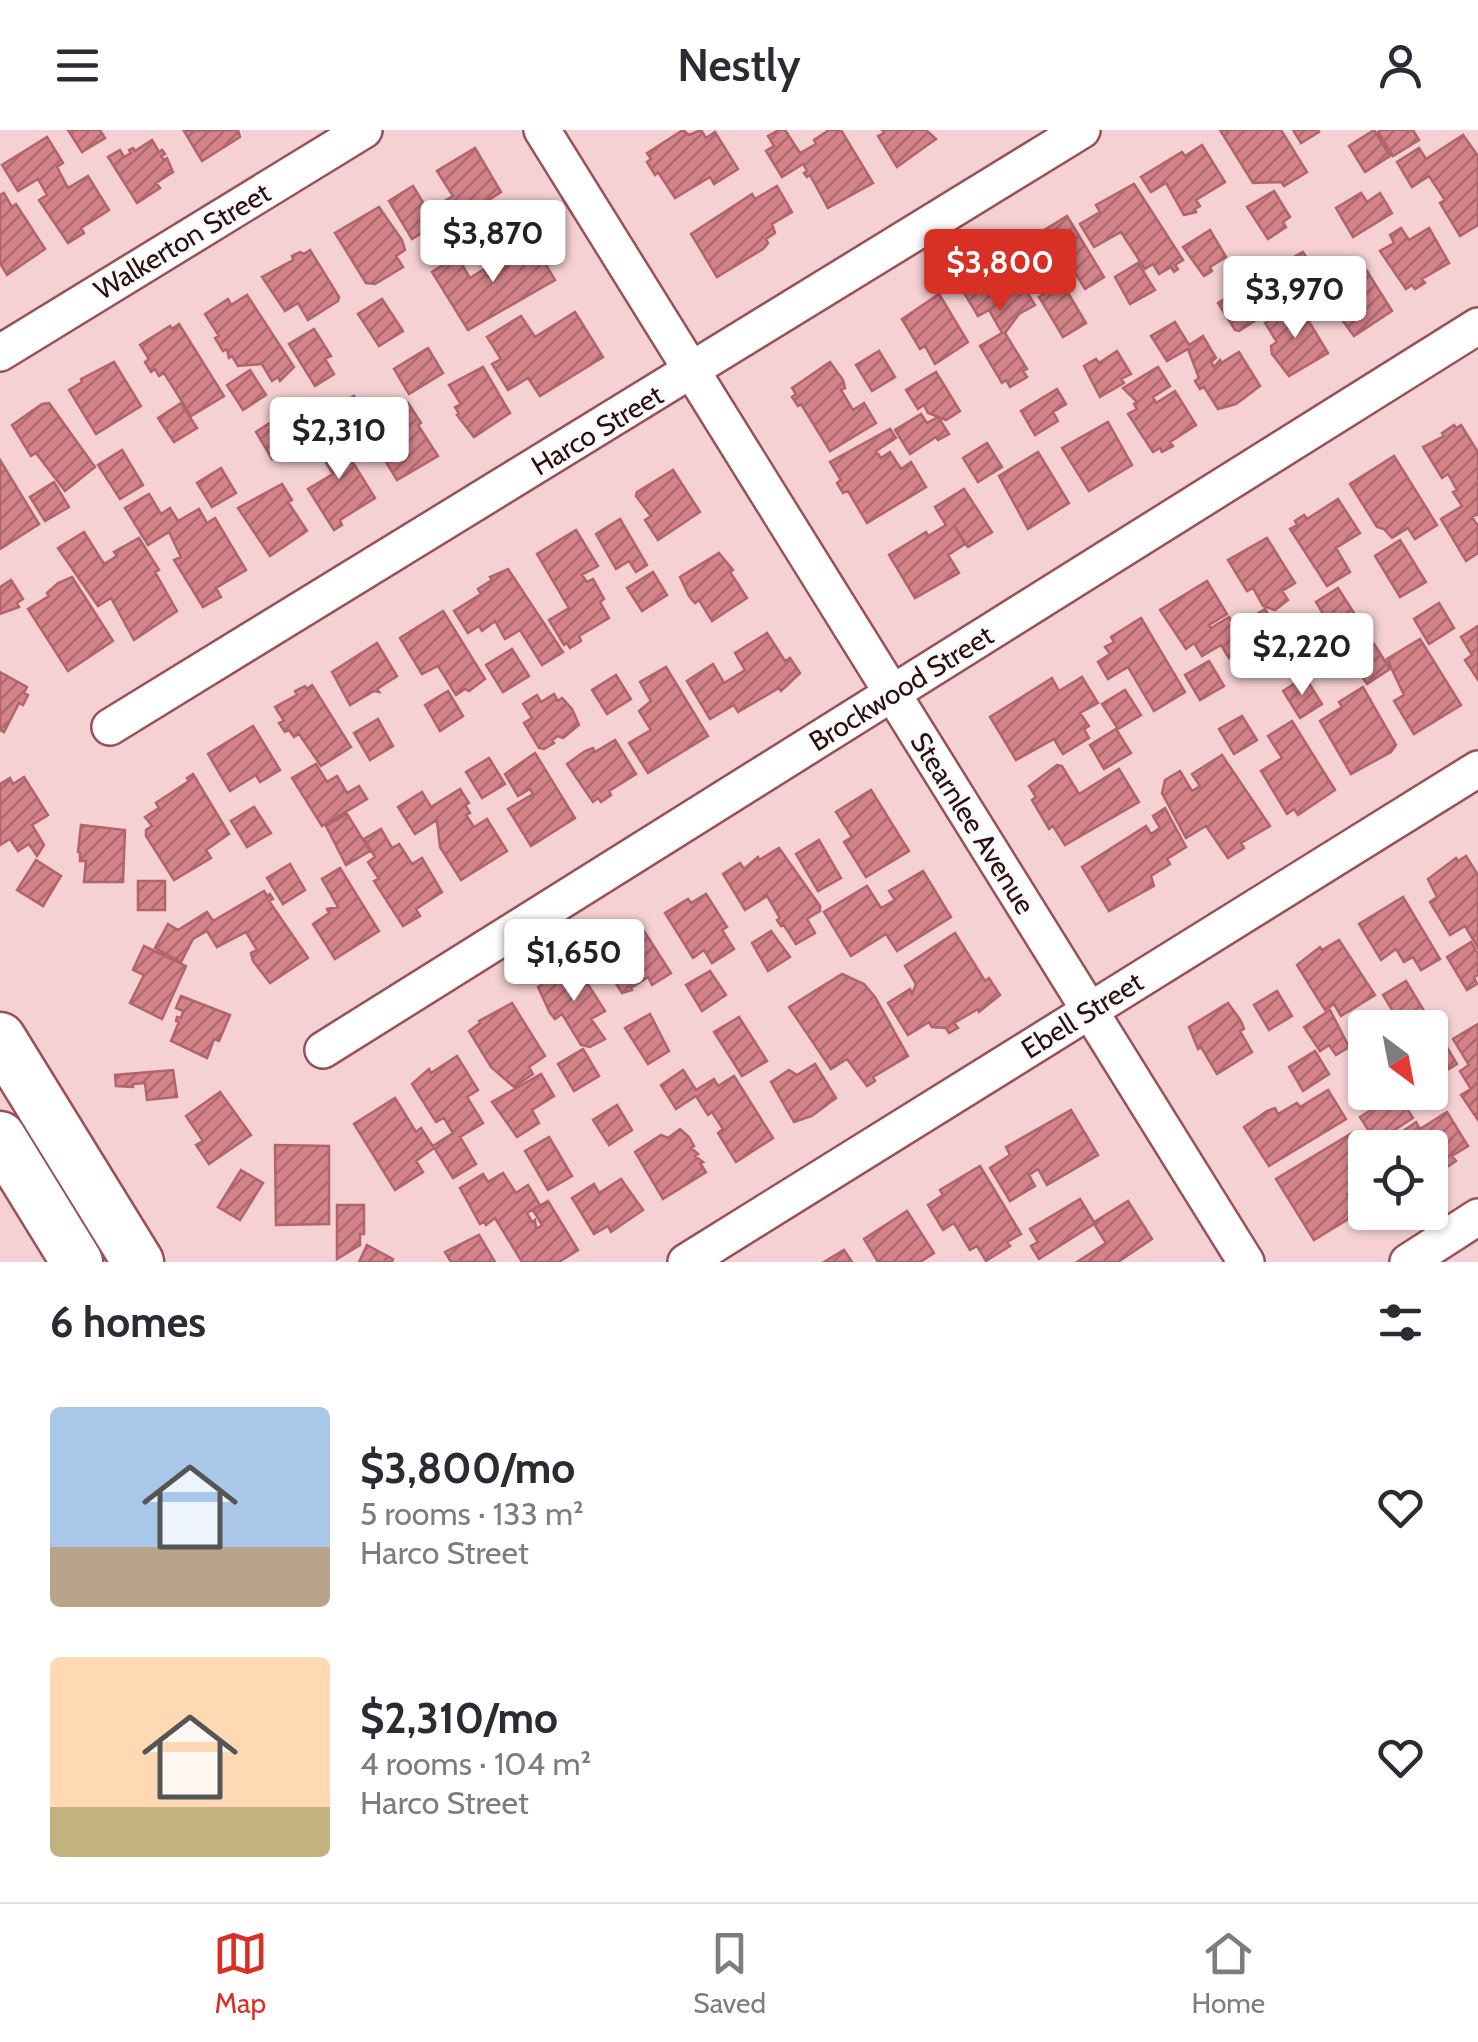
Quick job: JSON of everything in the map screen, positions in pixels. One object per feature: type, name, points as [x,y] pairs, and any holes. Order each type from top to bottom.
[{"type":"main road","points":[[0,1038],[138,1262]]},
{"type":"main road","points":[[0,1137],[76,1262]]},
{"type":"street","name":"Walkerton Street","points":[[0,352],[364,130]]},
{"type":"street","name":"Stearnlee Avenue","points":[[542,130],[1246,1262]]},
{"type":"street","name":"Harco Street","points":[[110,727],[1082,130]]},
{"type":"street","name":"Brockwood Street","points":[[323,1050],[1478,326]]},
{"type":"street","name":"Ebell Street","points":[[686,1262],[1478,769]]},
{"type":"street","points":[[1408,1262],[1478,1217]]},
{"type":"building","points":[[68,130],[100,130],[105,138],[82,152]]},
{"type":"building","points":[[238,130],[240,137],[202,161],[184,131]]},
{"type":"building","points":[[683,130],[689,135],[701,130],[706,138],[715,132],[738,169],[714,184],[710,177],[675,198],[658,172],[655,175],[647,162],[651,159],[647,153]]},
{"type":"building","points":[[785,130],[800,153],[829,130],[841,130],[873,183],[828,208],[810,175],[804,173],[807,171],[803,164],[782,177],[766,151],[774,146],[768,136]]},
{"type":"building","points":[[882,130],[926,130],[936,139],[897,167],[878,136],[884,133]]},
{"type":"building","points":[[1220,130],[1281,130],[1307,172],[1284,186],[1281,182],[1253,183]]},
{"type":"building","points":[[1293,130],[1318,130],[1319,132],[1301,143]]},
{"type":"building","points":[[1374,130],[1390,156],[1365,172],[1349,146]]},
{"type":"building","points":[[1413,130],[1419,140],[1393,156],[1378,132]]},
{"type":"building","points":[[1463,135],[1478,156],[1478,225],[1460,236],[1440,203],[1445,200],[1429,176],[1412,187],[1397,162],[1419,148],[1426,159]]},
{"type":"building","points":[[47,137],[63,163],[57,167],[68,188],[88,176],[109,210],[81,228],[84,233],[68,243],[39,200],[47,195],[38,179],[18,191],[2,165]]},
{"type":"building","points":[[152,140],[159,152],[165,154],[161,156],[167,158],[173,172],[156,183],[160,188],[137,203],[108,157],[120,150],[124,157],[131,153],[129,150],[135,151]]},
{"type":"building","points":[[1202,145],[1225,182],[1196,200],[1200,206],[1196,212],[1184,215],[1166,183],[1151,192],[1141,177],[1182,152],[1185,156]]},
{"type":"building","points":[[475,148],[501,192],[458,220],[446,200],[453,196],[437,171]]},
{"type":"building","points":[[1134,184],[1183,260],[1175,265],[1178,269],[1174,272],[1171,267],[1159,274],[1153,264],[1145,269],[1121,232],[1094,247],[1080,224],[1100,212],[1096,205]]},
{"type":"building","points":[[413,186],[436,224],[412,239],[389,201]]},
{"type":"building","points":[[777,186],[792,212],[772,224],[775,233],[766,239],[768,243],[763,249],[717,277],[691,234],[752,194],[755,199]]},
{"type":"building","points":[[1274,191],[1290,217],[1283,222],[1286,227],[1268,239],[1247,207]]},
{"type":"building","points":[[4,193],[12,207],[16,204],[45,249],[7,275],[0,263],[0,195]]},
{"type":"building","points":[[1361,193],[1367,202],[1380,193],[1392,213],[1353,237],[1336,208]]},
{"type":"building","points":[[379,207],[402,240],[405,250],[396,256],[403,267],[375,284],[366,283],[335,233]]},
{"type":"building","points":[[1067,216],[1104,277],[1085,289],[1070,264],[1050,280],[1044,279],[1022,244]]},
{"type":"building","points":[[1401,228],[1409,240],[1429,228],[1449,263],[1422,279],[1425,283],[1415,289],[1412,285],[1406,289],[1380,251],[1394,243],[1390,235]]},
{"type":"building","points":[[1210,230],[1226,257],[1204,276],[1183,247]]},
{"type":"building","points":[[532,241],[555,280],[468,330],[432,272],[457,256],[470,278],[484,269],[488,277],[506,267],[501,260]]},
{"type":"building","points":[[310,250],[339,297],[308,320],[298,303],[285,311],[262,277],[293,260],[292,256]]},
{"type":"building","points":[[1303,252],[1319,278],[1299,290],[1283,263]]},
{"type":"building","points":[[1005,256],[1035,305],[1019,314],[1005,333],[1027,369],[1023,371],[1027,377],[1010,387],[1006,380],[1002,383],[980,346],[1002,333],[989,310],[978,316],[958,283]]},
{"type":"building","points":[[1138,263],[1155,290],[1130,304],[1115,277]]},
{"type":"building","points":[[1365,268],[1392,311],[1354,336],[1337,313],[1336,306],[1341,302],[1332,287]]},
{"type":"building","points":[[1062,283],[1086,323],[1063,337],[1039,297]]},
{"type":"building","points":[[1246,286],[1262,312],[1239,331],[1218,303]]},
{"type":"building","points":[[939,294],[968,342],[935,364],[925,346],[920,349],[902,319]]},
{"type":"building","points":[[247,295],[294,367],[280,381],[278,377],[272,381],[262,364],[238,366],[232,356],[229,358],[205,314],[228,299],[231,305]]},
{"type":"building","points":[[382,299],[403,331],[379,346],[358,314]]},
{"type":"building","points":[[1299,305],[1328,353],[1289,376],[1272,354],[1271,346],[1277,342],[1265,323]]},
{"type":"building","points":[[575,312],[603,357],[540,396],[528,378],[508,390],[492,364],[501,359],[487,337],[521,316],[535,337]]},
{"type":"building","points":[[1175,322],[1189,345],[1203,336],[1216,358],[1211,362],[1214,367],[1239,352],[1260,386],[1236,404],[1218,409],[1204,387],[1200,389],[1195,381],[1199,378],[1188,349],[1167,361],[1151,336]]},
{"type":"building","points":[[179,324],[224,396],[191,416],[164,373],[159,376],[155,369],[151,372],[145,362],[149,359],[140,345]]},
{"type":"building","points":[[314,329],[331,356],[325,359],[334,374],[315,386],[289,344]]},
{"type":"building","points":[[428,348],[443,373],[409,394],[394,369]]},
{"type":"building","points":[[879,351],[895,377],[872,391],[856,365]]},
{"type":"building","points":[[1117,351],[1131,374],[1121,379],[1124,383],[1100,397],[1084,366],[1096,359],[1099,363]]},
{"type":"building","points":[[114,362],[141,406],[96,434],[69,390]]},
{"type":"building","points":[[830,362],[843,380],[845,388],[841,390],[853,410],[864,403],[876,423],[830,451],[801,404],[798,406],[792,397],[796,394],[792,388]]},
{"type":"building","points":[[483,367],[510,413],[474,437],[457,415],[455,407],[461,404],[449,385]]},
{"type":"building","points":[[1158,367],[1170,386],[1153,397],[1156,403],[1175,391],[1196,425],[1170,442],[1173,446],[1153,452],[1128,414],[1137,409],[1137,402],[1123,388]]},
{"type":"building","points":[[250,370],[266,395],[243,410],[227,385]]},
{"type":"building","points":[[936,372],[960,411],[946,420],[928,413],[924,405],[918,409],[906,390]]},
{"type":"building","points":[[1057,389],[1066,404],[1053,412],[1058,421],[1035,435],[1021,411]]},
{"type":"building","points":[[354,396],[370,421],[346,435],[330,410]]},
{"type":"building","points":[[49,403],[95,467],[65,491],[36,453],[31,456],[12,425]]},
{"type":"building","points":[[181,403],[197,428],[174,442],[158,418]]},
{"type":"building","points":[[408,403],[438,456],[397,480],[372,439],[384,433],[388,440],[395,436],[397,430],[388,415]]},
{"type":"building","points":[[294,407],[311,436],[272,459],[256,432]]},
{"type":"building","points":[[921,414],[927,423],[938,417],[949,434],[938,440],[936,437],[910,454],[895,430]]},
{"type":"building","points":[[1108,422],[1132,465],[1089,491],[1062,448]]},
{"type":"building","points":[[1461,425],[1478,452],[1478,514],[1472,517],[1478,526],[1478,553],[1466,561],[1441,519],[1462,506],[1453,492],[1457,490],[1448,474],[1442,478],[1423,447],[1444,436],[1442,433]]},
{"type":"building","points":[[331,427],[375,498],[340,520],[342,525],[334,530],[308,489],[333,474],[312,440]]},
{"type":"building","points":[[890,429],[896,438],[876,451],[881,458],[890,452],[901,469],[911,462],[926,487],[867,523],[848,491],[843,493],[837,483],[841,480],[830,462]]},
{"type":"building","points":[[987,443],[1002,467],[978,482],[963,458]]},
{"type":"building","points":[[122,450],[143,485],[120,499],[98,465]]},
{"type":"building","points":[[1038,452],[1069,503],[1028,529],[999,476]]},
{"type":"building","points":[[1394,456],[1437,525],[1415,539],[1408,528],[1392,538],[1377,527],[1350,484]]},
{"type":"building","points":[[0,460],[39,524],[0,549]]},
{"type":"building","points":[[221,468],[236,493],[212,507],[197,483]]},
{"type":"building","points":[[673,470],[700,512],[658,540],[645,520],[651,516],[636,496]]},
{"type":"building","points":[[54,482],[69,507],[45,521],[30,497]]},
{"type":"building","points":[[282,484],[292,500],[288,502],[307,531],[270,556],[238,508]]},
{"type":"building","points":[[964,489],[992,532],[968,547],[955,527],[965,544],[948,555],[959,573],[915,598],[889,555],[926,532],[928,536],[946,525],[935,507]]},
{"type":"building","points":[[149,494],[161,514],[170,508],[178,521],[199,509],[207,523],[215,518],[246,570],[216,588],[221,597],[203,607],[174,560],[181,557],[169,532],[148,545],[125,508]]},
{"type":"building","points":[[1338,499],[1360,533],[1336,548],[1350,572],[1327,586],[1290,529],[1304,515],[1307,519]]},
{"type":"building","points":[[620,519],[647,565],[636,572],[629,561],[616,569],[596,534]]},
{"type":"building","points":[[576,530],[598,566],[582,575],[587,582],[593,579],[609,618],[579,636],[581,641],[570,648],[549,620],[569,608],[537,554]]},
{"type":"building","points":[[84,532],[104,564],[117,556],[114,552],[139,538],[177,611],[134,640],[111,598],[98,606],[58,548]]},
{"type":"building","points":[[1267,538],[1295,583],[1282,591],[1288,600],[1275,610],[1263,606],[1253,588],[1247,591],[1228,560]]},
{"type":"building","points":[[1400,540],[1426,582],[1400,597],[1375,556]]},
{"type":"building","points":[[719,553],[747,598],[712,621],[699,600],[695,603],[689,596],[680,577]]},
{"type":"building","points":[[508,569],[563,652],[542,665],[520,630],[505,639],[495,621],[482,631],[479,626],[468,633],[454,611],[481,594],[478,589],[492,580],[490,577]]},
{"type":"building","points":[[653,572],[667,595],[642,611],[627,588]]},
{"type":"building","points":[[72,577],[113,641],[68,671],[28,609],[49,596],[47,593],[58,583]]},
{"type":"building","points":[[11,580],[23,599],[17,603],[19,607],[0,614],[0,587]]},
{"type":"building","points":[[1207,581],[1227,614],[1209,625],[1211,628],[1229,617],[1247,647],[1229,658],[1221,645],[1202,656],[1194,643],[1186,649],[1160,610]]},
{"type":"building","points":[[1338,588],[1359,621],[1336,636],[1316,602]]},
{"type":"building","points":[[1439,603],[1454,628],[1429,644],[1414,619]]},
{"type":"building","points":[[1265,609],[1285,643],[1280,646],[1283,653],[1265,664],[1241,624]]},
{"type":"building","points":[[443,611],[485,679],[456,695],[438,666],[422,674],[400,638]]},
{"type":"building","points":[[1141,618],[1185,692],[1154,711],[1128,667],[1108,679],[1098,662],[1110,654],[1105,647],[1114,642],[1111,637]]},
{"type":"building","points":[[1478,626],[1478,680],[1465,660],[1472,655],[1461,637]]},
{"type":"building","points":[[767,633],[785,661],[790,658],[800,673],[781,691],[779,688],[738,712],[734,705],[710,719],[687,681],[713,664],[724,683],[745,670],[735,653]]},
{"type":"building","points":[[1420,639],[1461,705],[1414,734],[1394,701],[1404,695],[1387,659]]},
{"type":"building","points":[[377,643],[397,676],[377,689],[379,692],[350,705],[332,672]]},
{"type":"building","points":[[1374,644],[1390,669],[1367,684],[1350,658]]},
{"type":"building","points":[[512,649],[529,676],[503,692],[486,665]]},
{"type":"building","points":[[1209,661],[1224,686],[1200,700],[1185,675]]},
{"type":"building","points":[[666,667],[708,736],[648,773],[629,743],[651,730],[639,711],[651,701],[640,682]]},
{"type":"building","points":[[0,672],[27,687],[24,693],[28,695],[23,705],[19,703],[4,732],[0,730]]},
{"type":"building","points":[[616,675],[631,699],[607,714],[592,690]]},
{"type":"building","points":[[1082,677],[1098,703],[1080,713],[1089,726],[1084,729],[1089,738],[1063,754],[1054,739],[1016,760],[990,717],[1052,678],[1059,691]]},
{"type":"building","points":[[1305,677],[1322,704],[1300,718],[1283,691]]},
{"type":"building","points":[[312,685],[351,747],[321,766],[299,734],[294,737],[289,730],[285,732],[279,723],[284,721],[275,707],[297,695],[295,691]]},
{"type":"building","points":[[1363,687],[1396,745],[1391,752],[1351,774],[1320,721],[1342,707],[1339,702]]},
{"type":"building","points":[[1125,690],[1141,715],[1118,729],[1102,704]]},
{"type":"building","points":[[448,691],[463,716],[440,731],[425,705]]},
{"type":"building","points":[[554,694],[572,709],[579,725],[544,749],[539,748],[524,723],[532,718],[523,704],[537,695],[541,702]]},
{"type":"building","points":[[1242,716],[1257,740],[1234,754],[1219,729]]},
{"type":"building","points":[[378,719],[393,746],[370,760],[354,733]]},
{"type":"building","points":[[1292,721],[1335,790],[1298,815],[1294,809],[1287,814],[1261,771],[1282,758],[1268,736]]},
{"type":"building","points":[[253,726],[280,770],[260,782],[256,775],[230,791],[208,754]]},
{"type":"building","points":[[1116,729],[1131,753],[1104,769],[1090,745]]},
{"type":"building","points":[[615,740],[636,774],[609,791],[611,795],[601,802],[598,798],[593,802],[567,764],[585,751],[593,748],[595,752]]},
{"type":"building","points":[[535,753],[575,818],[531,846],[508,809],[533,794],[530,789],[518,796],[505,774]]},
{"type":"building","points":[[1222,755],[1270,826],[1241,843],[1244,848],[1228,858],[1206,826],[1186,838],[1162,793],[1165,780],[1180,771],[1192,791],[1200,786],[1192,774]]},
{"type":"building","points":[[489,758],[505,784],[482,798],[466,772]]},
{"type":"building","points":[[316,764],[327,782],[337,776],[347,793],[359,786],[367,799],[322,826],[292,778]]},
{"type":"building","points":[[1057,765],[1062,766],[1079,794],[1119,769],[1139,802],[1065,845],[1053,826],[1049,829],[1032,800],[1036,797],[1029,786]]},
{"type":"building","points":[[193,774],[229,834],[206,850],[211,858],[174,880],[146,836],[146,830],[152,826],[145,817],[159,808],[156,803],[189,781],[187,778]]},
{"type":"building","points":[[24,777],[48,815],[32,825],[44,845],[37,856],[29,844],[18,851],[10,839],[0,845],[0,784],[10,778],[13,784]]},
{"type":"building","points":[[460,789],[469,803],[465,805],[470,813],[466,815],[474,827],[487,819],[507,851],[461,880],[440,847],[437,820],[415,834],[398,807],[422,792],[431,807]]},
{"type":"building","points":[[871,790],[909,851],[866,877],[844,842],[852,837],[836,812]]},
{"type":"building","points":[[254,807],[271,833],[247,847],[231,821]]},
{"type":"building","points":[[1165,808],[1186,847],[1151,876],[1154,886],[1109,911],[1082,867],[1146,826],[1151,834],[1160,828],[1153,816]]},
{"type":"building","points":[[347,814],[370,851],[346,865],[326,826]]},
{"type":"building","points":[[81,825],[125,830],[123,882],[84,882],[86,861],[80,861],[78,852]]},
{"type":"building","points":[[381,829],[392,848],[399,844],[412,864],[422,858],[442,892],[416,909],[420,916],[403,926],[374,881],[379,879],[368,862],[375,857],[364,839]]},
{"type":"building","points":[[819,840],[841,878],[818,891],[796,854]]},
{"type":"building","points":[[779,848],[820,906],[820,911],[807,919],[815,933],[796,944],[777,920],[780,918],[767,896],[745,910],[723,874],[740,863],[744,869],[758,857],[759,860]]},
{"type":"building","points":[[1466,856],[1478,875],[1478,948],[1465,926],[1450,935],[1430,902],[1437,897],[1428,879],[1456,858],[1458,861]]},
{"type":"building","points":[[36,860],[61,876],[43,906],[17,890]]},
{"type":"building","points":[[290,864],[305,890],[283,904],[267,878]]},
{"type":"building","points":[[340,868],[379,931],[335,959],[313,924],[329,913],[327,909],[338,907],[322,879]]},
{"type":"building","points":[[923,871],[951,917],[897,951],[886,934],[851,956],[824,912],[867,886],[881,908],[895,900],[889,891]]},
{"type":"building","points":[[138,881],[165,881],[165,910],[138,910]]},
{"type":"building","points":[[264,891],[267,896],[270,894],[273,899],[269,901],[308,958],[270,983],[253,961],[251,953],[257,950],[246,932],[217,947],[207,931],[193,939],[181,962],[155,948],[168,924],[178,930],[207,912],[213,921]]},
{"type":"building","points":[[706,894],[727,927],[722,930],[734,949],[712,963],[704,950],[693,958],[665,913],[688,899],[691,903]]},
{"type":"building","points":[[1403,897],[1440,959],[1421,970],[1413,957],[1404,962],[1396,949],[1381,960],[1359,924]]},
{"type":"building","points":[[644,931],[671,973],[652,985],[648,977],[622,993],[600,958]]},
{"type":"building","points":[[771,931],[790,957],[768,971],[752,943]]},
{"type":"building","points":[[955,933],[985,981],[989,978],[1000,995],[979,1012],[978,1009],[954,1023],[958,1028],[949,1033],[929,1022],[908,1035],[888,1003],[910,989],[912,994],[916,984],[905,966]]},
{"type":"building","points":[[1339,940],[1375,995],[1341,1016],[1334,1004],[1325,1010],[1297,965],[1320,947],[1322,950]]},
{"type":"building","points":[[1471,942],[1478,954],[1478,975],[1474,977],[1477,984],[1467,990],[1447,957]]},
{"type":"building","points":[[144,946],[186,966],[162,1019],[130,1003],[144,975],[133,970]]},
{"type":"building","points":[[575,964],[605,1011],[591,1019],[605,1039],[590,1047],[581,1045],[562,1014],[555,1019],[538,987]]},
{"type":"building","points":[[710,971],[726,995],[702,1011],[686,985]]},
{"type":"building","points":[[842,974],[864,984],[875,997],[908,1056],[873,1077],[875,1081],[867,1086],[847,1059],[831,1069],[789,1007]]},
{"type":"building","points":[[1406,981],[1424,1010],[1392,1010],[1383,995]]},
{"type":"building","points":[[1277,991],[1292,1016],[1269,1030],[1254,1005]]},
{"type":"building","points":[[181,996],[230,1015],[207,1058],[171,1041],[179,1022],[177,1017],[181,1018],[183,1011],[176,1008]]},
{"type":"building","points":[[512,1003],[545,1056],[529,1067],[533,1074],[514,1087],[491,1067],[469,1031]]},
{"type":"building","points":[[1228,1003],[1241,1021],[1244,1029],[1240,1031],[1252,1052],[1217,1074],[1201,1047],[1198,1049],[1189,1027]]},
{"type":"building","points":[[1330,1010],[1348,1048],[1336,1055],[1329,1045],[1320,1051],[1304,1027]]},
{"type":"building","points":[[650,1014],[669,1051],[648,1064],[625,1028]]},
{"type":"building","points":[[739,1017],[767,1061],[742,1076],[714,1032]]},
{"type":"building","points":[[1478,1024],[1478,1120],[1461,1095],[1471,1089],[1460,1071],[1469,1065],[1453,1039]]},
{"type":"building","points":[[583,1049],[599,1076],[574,1091],[558,1064]]},
{"type":"building","points":[[1448,1049],[1457,1064],[1448,1069]]},
{"type":"building","points":[[1315,1051],[1329,1074],[1303,1091],[1289,1067]]},
{"type":"building","points":[[457,1056],[478,1090],[467,1097],[483,1123],[460,1137],[476,1164],[453,1178],[433,1146],[453,1133],[444,1118],[436,1122],[412,1084],[429,1069],[431,1073]]},
{"type":"building","points":[[815,1064],[836,1098],[812,1116],[794,1122],[771,1082],[789,1070],[797,1075]]},
{"type":"building","points":[[173,1070],[177,1097],[147,1100],[145,1083],[116,1086],[115,1075]]},
{"type":"building","points":[[683,1070],[696,1090],[714,1079],[718,1086],[734,1076],[773,1138],[736,1162],[718,1133],[723,1129],[712,1112],[708,1115],[696,1096],[676,1109],[661,1085]]},
{"type":"building","points":[[541,1074],[554,1096],[532,1110],[539,1123],[517,1137],[492,1102]]},
{"type":"building","points":[[1328,1090],[1346,1119],[1269,1166],[1244,1127],[1267,1111],[1275,1108],[1278,1114],[1297,1103],[1300,1107]]},
{"type":"building","points":[[220,1092],[251,1135],[209,1164],[196,1145],[203,1141],[186,1116]]},
{"type":"building","points":[[395,1098],[416,1132],[421,1128],[434,1148],[416,1161],[423,1172],[395,1190],[354,1124]]},
{"type":"building","points":[[617,1105],[632,1130],[609,1145],[593,1120]]},
{"type":"building","points":[[1071,1110],[1098,1155],[1047,1185],[1038,1169],[1029,1175],[1035,1186],[1010,1201],[990,1168],[1010,1155],[1006,1147]]},
{"type":"building","points":[[1371,1110],[1408,1110],[1413,1118],[1394,1130],[1368,1130],[1360,1117]]},
{"type":"building","points":[[1447,1112],[1468,1146],[1452,1156],[1456,1161],[1448,1166],[1448,1130],[1404,1130],[1416,1122],[1420,1129]]},
{"type":"building","points":[[680,1129],[689,1137],[694,1146],[691,1148],[706,1172],[663,1199],[635,1152],[661,1135],[668,1138]]},
{"type":"building","points":[[1348,1135],[1348,1219],[1314,1240],[1276,1179]]},
{"type":"building","points":[[549,1137],[572,1176],[548,1190],[525,1151]]},
{"type":"building","points":[[275,1145],[329,1146],[329,1224],[276,1225]]},
{"type":"building","points":[[980,1166],[1021,1234],[986,1261],[977,1246],[970,1250],[954,1223],[943,1230],[928,1205],[943,1195],[940,1190]]},
{"type":"building","points":[[241,1170],[263,1183],[240,1220],[218,1207]]},
{"type":"building","points":[[503,1173],[516,1193],[528,1185],[540,1205],[527,1213],[532,1222],[535,1220],[536,1229],[542,1225],[533,1210],[548,1201],[578,1250],[559,1262],[522,1262],[495,1218],[486,1225],[480,1224],[460,1188],[483,1174],[488,1182]]},
{"type":"building","points":[[621,1179],[643,1210],[611,1232],[608,1226],[594,1234],[572,1198],[594,1184],[599,1193]]},
{"type":"building","points":[[1080,1199],[1094,1222],[1128,1201],[1152,1239],[1118,1262],[1077,1262],[1106,1243],[1094,1224],[1039,1259],[1031,1246],[1038,1242],[1030,1229]]},
{"type":"building","points":[[337,1205],[364,1205],[364,1234],[360,1234],[360,1245],[337,1259]]},
{"type":"building","points":[[907,1211],[934,1253],[920,1262],[878,1262],[864,1239]]},
{"type":"building","points":[[479,1235],[495,1262],[451,1262],[445,1252]]},
{"type":"building","points":[[367,1245],[393,1259],[392,1262],[359,1262]]},
{"type":"building","points":[[844,1250],[852,1262],[824,1262]]}]
